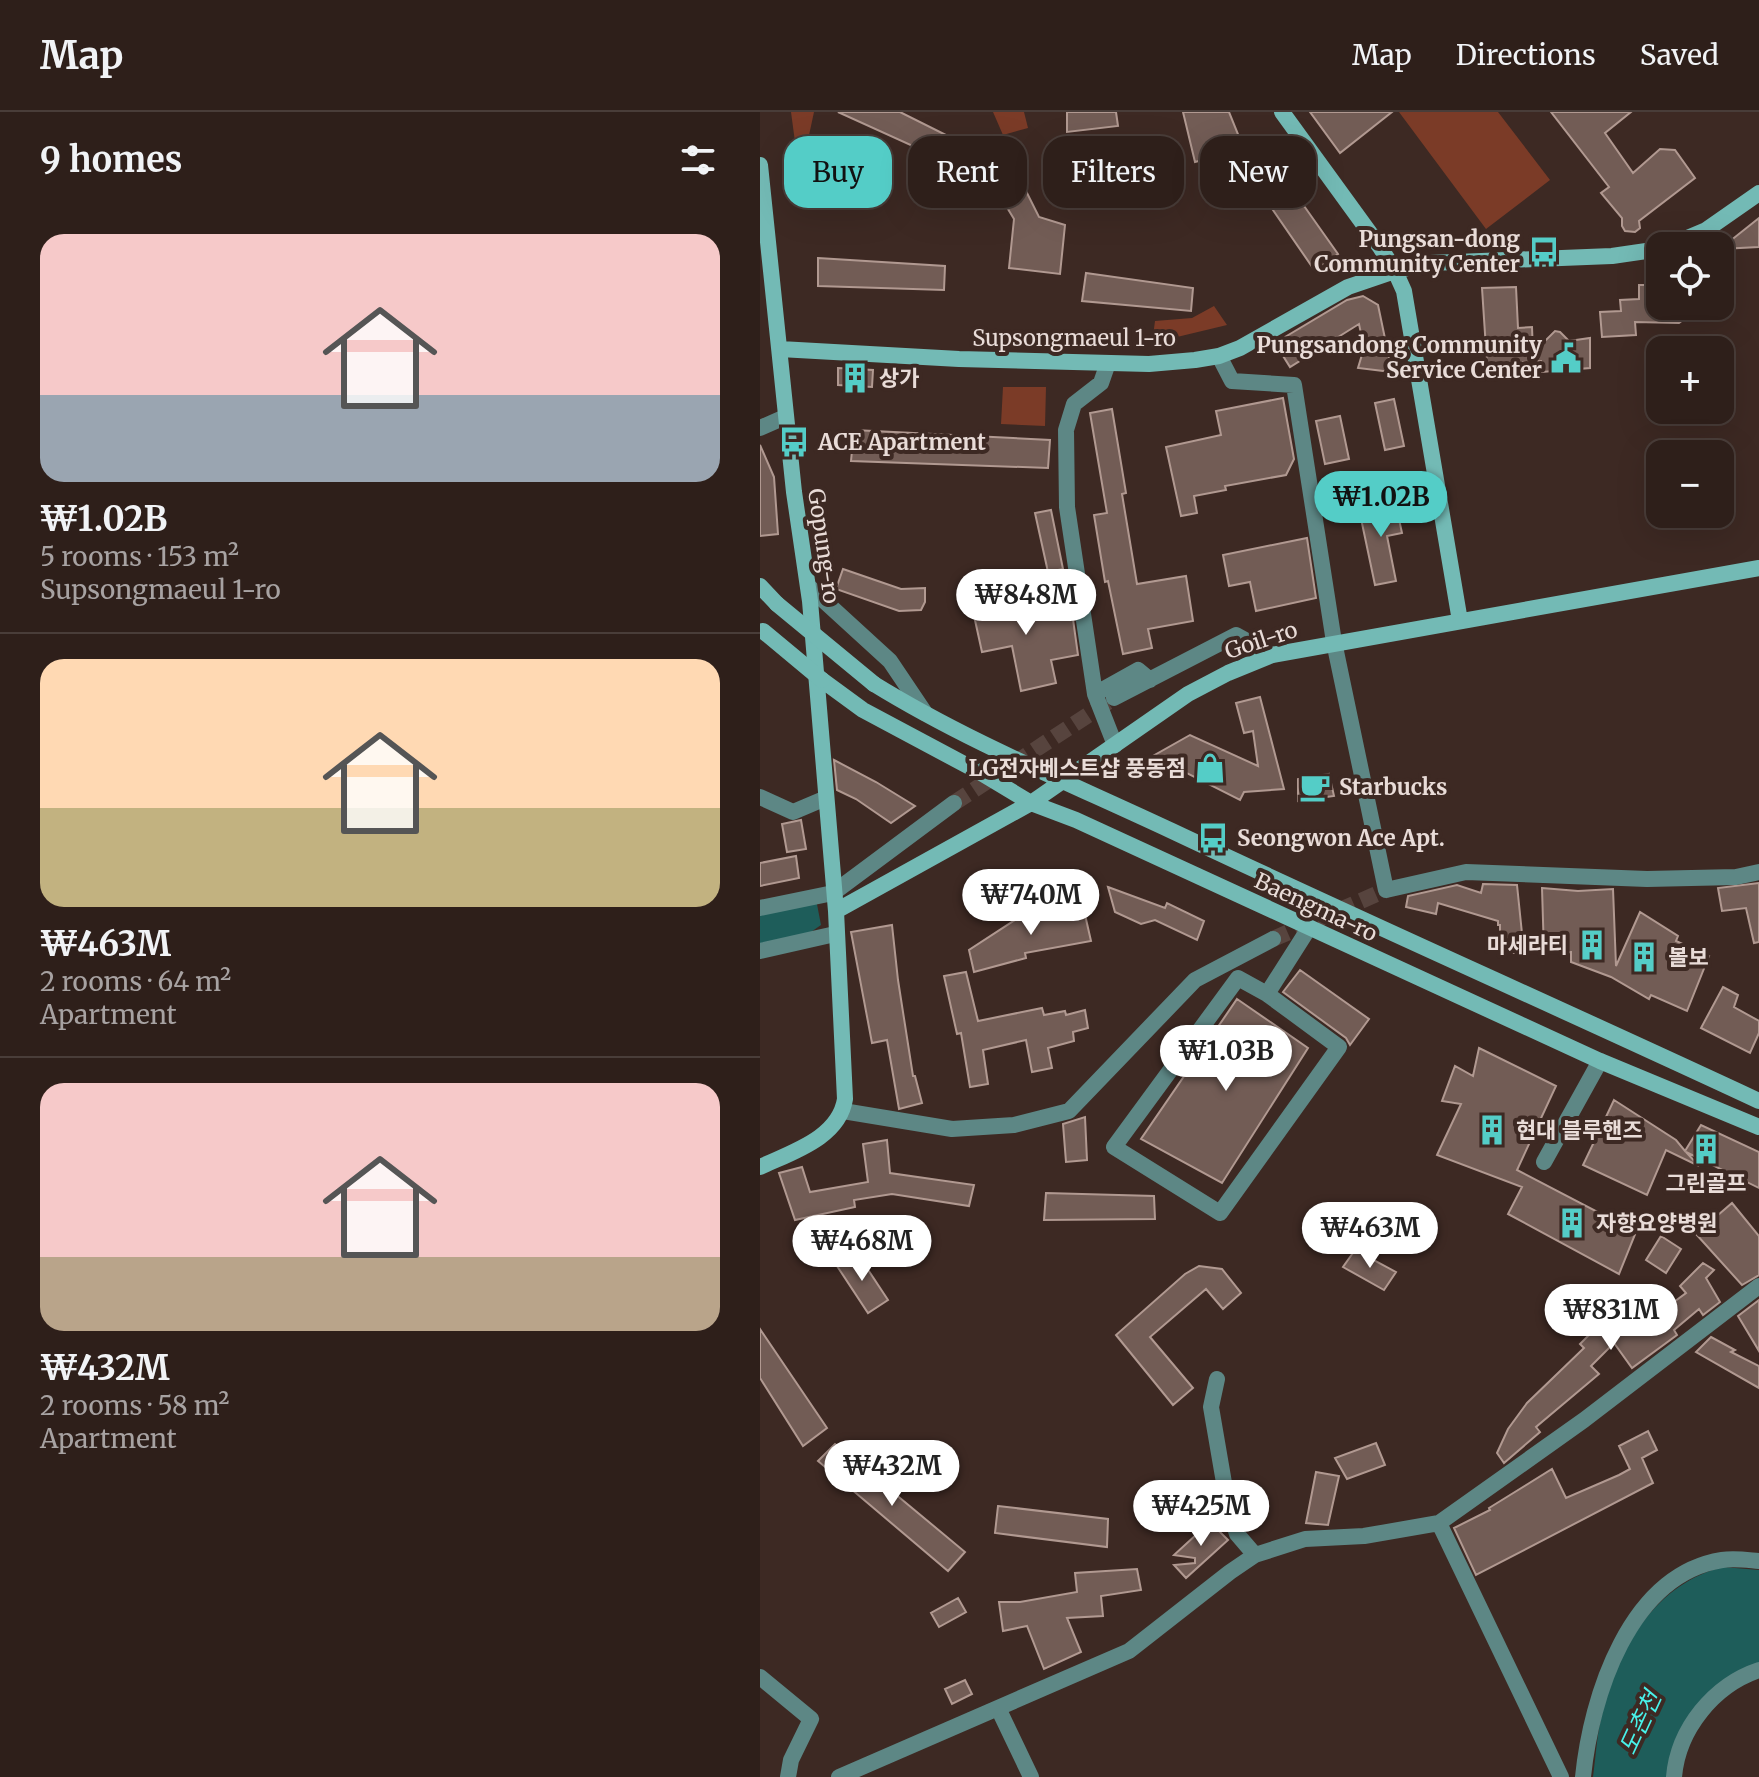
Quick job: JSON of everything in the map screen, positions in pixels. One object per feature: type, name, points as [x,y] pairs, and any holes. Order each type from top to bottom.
[{"type":"main road","points":[[1282,112],[1395,271],[1404,291],[1460,621]]},
{"type":"main road","name":"Gopung-ro","points":[[760,165],[785,417],[808,586],[836,911],[835,934]]},
{"type":"main road","points":[[1701,232],[1759,193]]},
{"type":"main road","name":"Supsongmaeul 1-ro","points":[[780,349],[959,359],[1149,364],[1219,356],[1240,348],[1348,287],[1430,263],[1612,256],[1646,251]]},
{"type":"main road","name":"Goil-ro","points":[[836,911],[1031,803],[1188,694],[1272,655],[1759,568]]},
{"type":"main road","name":"Baengma-ro","points":[[760,586],[777,604],[874,684],[925,713],[1324,903],[1759,1101]]},
{"type":"main road","name":"Baengma-ro","points":[[762,629],[863,710],[1031,803],[1076,820],[1600,1061],[1759,1127]]},
{"type":"main road","points":[[760,1167],[816,1140],[827,1132],[843,1111],[845,1099],[835,934]]},
{"type":"street","points":[[1219,356],[1232,381],[1294,385],[1334,642],[1386,890],[1466,872],[1647,879],[1736,877],[1759,872]]},
{"type":"street","points":[[1108,363],[1101,383],[1074,404],[1066,430],[1067,507],[1095,694],[1115,745]]},
{"type":"street","points":[[760,428],[785,417]]},
{"type":"street","points":[[808,586],[890,661],[925,713]]},
{"type":"street","points":[[1114,698],[1236,635],[1272,655]]},
{"type":"street","points":[[1095,694],[1138,670],[1150,680]]},
{"type":"street","points":[[760,797],[793,812],[826,798]]},
{"type":"street","points":[[760,908],[833,893],[954,803]]},
{"type":"street","points":[[1267,994],[1309,928]]},
{"type":"street","points":[[760,951],[835,934]]},
{"type":"street","points":[[843,1111],[952,1129],[1014,1125],[1069,1111],[1195,980],[1273,939]]},
{"type":"street","points":[[1238,978],[1267,994],[1339,1047],[1220,1213],[1114,1147],[1238,978]]},
{"type":"street","points":[[1544,1162],[1600,1061]]},
{"type":"street","points":[[839,1777],[1129,1651],[1255,1555],[1305,1539],[1364,1536],[1439,1523],[1584,1420],[1759,1286]]},
{"type":"street","points":[[1217,1379],[1211,1407],[1228,1506],[1237,1534],[1255,1555]]},
{"type":"street","points":[[1439,1523],[1561,1777]]},
{"type":"street","points":[[1583,1777],[1601,1692],[1611,1663],[1648,1602],[1681,1575],[1704,1566],[1722,1560],[1759,1561]]},
{"type":"street","points":[[1674,1777],[1691,1723],[1725,1688],[1759,1670]]},
{"type":"street","points":[[760,1677],[811,1719],[791,1760],[788,1777]]},
{"type":"street","points":[[998,1708],[1031,1777]]},
{"type":"shaded area","points":[[791,112],[814,112],[809,136],[794,136]]},
{"type":"shaded area","points":[[993,112],[1024,112],[1028,128],[1003,135]]},
{"type":"shaded area","points":[[1399,112],[1498,112],[1550,180],[1486,229]]},
{"type":"shaded area","points":[[1214,306],[1227,325],[1177,337],[1153,336],[1155,321],[1192,318]]},
{"type":"shaded area","points":[[1003,387],[1046,387],[1045,426],[1001,424]]},
{"type":"water","points":[[816,899],[821,925],[808,934],[760,947],[760,913]]},
{"type":"water","name":"도촌천","points":[[1723,1567],[1759,1570],[1759,1664],[1715,1689],[1668,1777],[1593,1777],[1603,1710],[1630,1641],[1660,1603],[1679,1587]]},
{"type":"building","points":[[838,112],[900,112],[948,136],[908,136],[908,144]]},
{"type":"building","points":[[1067,112],[1116,112],[1118,126],[1067,132]]},
{"type":"building","points":[[1183,112],[1229,112],[1239,136],[1200,136],[1200,161],[1195,162]]},
{"type":"building","points":[[1310,112],[1392,112],[1340,153]]},
{"type":"building","points":[[1551,112],[1631,112],[1605,133],[1633,173],[1660,149],[1675,150],[1695,178],[1639,221],[1640,228],[1635,232],[1625,231],[1622,218],[1601,193],[1609,187]]},
{"type":"building","points":[[1027,193],[1039,217],[1065,225],[1060,274],[1009,268],[1014,219],[1007,208],[1027,208]]},
{"type":"building","points":[[1272,208],[1305,208],[1338,254],[1315,271]]},
{"type":"building","points":[[1759,218],[1759,247],[1734,248],[1734,238]]},
{"type":"building","points":[[818,258],[945,266],[944,290],[818,286]]},
{"type":"building","points":[[1086,273],[1193,288],[1191,311],[1082,301]]},
{"type":"building","points":[[1639,285],[1646,285],[1646,320],[1683,320],[1679,323],[1635,322],[1636,335],[1602,337],[1600,312],[1621,311],[1620,300],[1639,299]]},
{"type":"building","points":[[1516,287],[1518,328],[1532,327],[1533,353],[1555,331],[1569,341],[1590,338],[1590,368],[1542,372],[1541,361],[1487,364],[1482,288]]},
{"type":"building","points":[[1363,296],[1378,305],[1392,372],[1358,368],[1364,348],[1359,324],[1290,367],[1275,343],[1347,300]]},
{"type":"building","name":"상가","points":[[838,368],[873,370],[872,387],[838,385]]},
{"type":"building","points":[[1283,398],[1294,459],[1286,475],[1225,486],[1226,490],[1194,496],[1197,513],[1181,516],[1166,447],[1221,435],[1216,411]]},
{"type":"building","points":[[1394,399],[1404,446],[1385,450],[1375,403]]},
{"type":"building","points":[[1112,409],[1137,584],[1186,576],[1193,621],[1148,629],[1152,648],[1123,654],[1108,581],[1105,582],[1094,515],[1107,513],[1090,413]]},
{"type":"building","points":[[1340,416],[1349,459],[1325,464],[1316,421]]},
{"type":"building","points":[[854,430],[1050,440],[1048,468],[851,461]]},
{"type":"building","points":[[760,445],[774,477],[778,534],[760,536]]},
{"type":"building","points":[[1395,501],[1402,533],[1387,536],[1396,581],[1375,585],[1359,509]]},
{"type":"building","points":[[1051,510],[1063,569],[1048,572],[1035,513]]},
{"type":"building","points":[[1307,538],[1316,598],[1256,611],[1250,582],[1229,586],[1223,555]]},
{"type":"building","points":[[843,569],[901,589],[925,588],[925,602],[921,610],[899,611],[836,589]]},
{"type":"building","points":[[1037,595],[1042,619],[1072,612],[1078,655],[1051,660],[1056,683],[1021,691],[1012,646],[982,652],[971,602],[996,597],[997,603]]},
{"type":"building","points":[[1260,697],[1284,789],[1244,792],[1240,800],[1153,756],[1190,735],[1258,766],[1253,731],[1244,733],[1236,703]]},
{"type":"building","points":[[834,760],[915,806],[891,823],[837,790]]},
{"type":"building","name":"Starbucks","points":[[1329,774],[1334,796],[1298,801],[1298,779]]},
{"type":"building","points":[[801,820],[806,849],[787,852],[782,824]]},
{"type":"building","points":[[796,856],[799,878],[760,886],[760,863]]},
{"type":"building","points":[[1759,883],[1759,942],[1754,943],[1746,908],[1722,911],[1718,888]]},
{"type":"building","points":[[1483,884],[1517,885],[1524,953],[1500,953],[1498,921],[1438,903],[1436,914],[1406,907],[1408,896],[1457,885],[1481,893]]},
{"type":"building","points":[[1108,887],[1165,908],[1167,903],[1204,921],[1197,940],[1155,920],[1141,924],[1115,912]]},
{"type":"building","points":[[1542,888],[1578,891],[1613,889],[1616,966],[1640,912],[1678,936],[1676,941],[1709,956],[1687,1011],[1651,995],[1649,999],[1611,977],[1571,962],[1571,952],[1544,953]]},
{"type":"building","points":[[1083,906],[1091,941],[1025,953],[1026,958],[974,972],[969,950],[1018,918]]},
{"type":"building","points":[[892,925],[913,1076],[922,1103],[899,1109],[887,1040],[872,1043],[851,932]]},
{"type":"building","points":[[1300,970],[1369,1019],[1350,1045],[1346,1038],[1283,992]]},
{"type":"building","points":[[966,972],[978,1021],[1042,1008],[1044,1015],[1065,1011],[1066,1015],[1085,1010],[1088,1028],[1073,1032],[1074,1041],[1048,1048],[1052,1068],[1032,1072],[1026,1040],[983,1050],[988,1084],[970,1087],[961,1033],[957,1034],[944,976]]},
{"type":"building","points":[[1723,987],[1738,995],[1734,1007],[1759,1021],[1759,1033],[1750,1053],[1701,1028]]},
{"type":"building","points":[[1237,999],[1308,1048],[1222,1183],[1141,1139]]},
{"type":"building","name":"현대 블루핸즈","points":[[1479,1048],[1556,1086],[1517,1170],[1636,1232],[1619,1274],[1508,1214],[1522,1187],[1437,1155],[1461,1104],[1442,1101],[1455,1066],[1473,1076]]},
{"type":"building","points":[[1614,1100],[1676,1140],[1685,1151],[1701,1125],[1759,1152],[1759,1188],[1686,1152],[1699,1166],[1666,1150],[1647,1195],[1583,1165]]},
{"type":"building","points":[[1085,1117],[1087,1160],[1066,1162],[1063,1124]]},
{"type":"building","points":[[887,1140],[890,1173],[974,1185],[969,1206],[892,1194],[854,1200],[855,1207],[795,1220],[779,1173],[802,1167],[810,1192],[868,1182],[863,1144]]},
{"type":"building","points":[[1046,1193],[1154,1196],[1155,1219],[1044,1220]]},
{"type":"building","points":[[1732,1203],[1759,1236],[1759,1275],[1742,1285],[1696,1234]]},
{"type":"building","points":[[1369,1204],[1385,1213],[1367,1247],[1349,1235]]},
{"type":"building","points":[[1661,1236],[1681,1249],[1666,1273],[1646,1260]]},
{"type":"building","points":[[1355,1250],[1396,1272],[1384,1290],[1343,1267]]},
{"type":"building","points":[[857,1253],[888,1300],[868,1313],[837,1266]]},
{"type":"building","points":[[1703,1263],[1714,1270],[1706,1278],[1720,1302],[1703,1315],[1699,1309],[1674,1330],[1677,1335],[1632,1368],[1614,1343],[1591,1366],[1599,1374],[1536,1427],[1540,1432],[1504,1463],[1497,1453],[1508,1429],[1527,1403],[1584,1348],[1580,1344],[1599,1325],[1590,1315],[1599,1307],[1612,1314],[1624,1294],[1631,1304],[1654,1290],[1631,1326],[1637,1330],[1661,1306],[1663,1310],[1686,1293],[1680,1286]]},
{"type":"building","points":[[1199,1266],[1222,1269],[1241,1293],[1223,1309],[1206,1289],[1150,1337],[1193,1388],[1173,1405],[1116,1335],[1185,1274]]},
{"type":"building","points":[[1759,1300],[1759,1351],[1738,1316]]},
{"type":"building","points":[[760,1329],[827,1428],[803,1446],[760,1378]]},
{"type":"building","points":[[1711,1337],[1735,1350],[1731,1352],[1759,1366],[1759,1388],[1696,1352]]},
{"type":"building","points":[[1648,1431],[1657,1450],[1642,1458],[1653,1483],[1476,1575],[1454,1528],[1490,1510],[1552,1469],[1566,1498],[1619,1475],[1630,1469],[1619,1446]]},
{"type":"building","points":[[1376,1443],[1385,1465],[1347,1479],[1335,1458]]},
{"type":"building","points":[[835,1444],[965,1552],[948,1571],[818,1461]]},
{"type":"building","points":[[1316,1472],[1339,1476],[1328,1525],[1306,1523]]},
{"type":"building","points":[[998,1506],[1108,1519],[1107,1547],[995,1533]]},
{"type":"building","points":[[1210,1522],[1228,1540],[1186,1578],[1174,1565],[1195,1563],[1195,1558],[1174,1555]]},
{"type":"building","points":[[1137,1569],[1141,1590],[1101,1596],[1103,1616],[1067,1618],[1081,1652],[1044,1669],[1027,1626],[1003,1631],[999,1602],[1020,1602],[1077,1592],[1075,1573]]},
{"type":"building","points":[[958,1598],[966,1612],[939,1627],[931,1613]]},
{"type":"building","points":[[965,1680],[972,1694],[952,1704],[945,1689]]},
{"type":"tunnel","points":[[954,803],[1114,698]]},
{"type":"tunnel","points":[[1273,939],[1386,890]]},
{"type":"place","name":"Pungsan-dong Community Center","points":[[1544,252]]},
{"type":"place","name":"Pungsandong Community Service Center","points":[[1566,358]]},
{"type":"place","name":"상가","points":[[855,378]]},
{"type":"place","name":"ACE Apartment","points":[[794,442]]},
{"type":"place","name":"LG전자베스트샵 풍동점","points":[[1210,768]]},
{"type":"place","name":"Starbucks","points":[[1315,787]]},
{"type":"place","name":"Seongwon Ace Apt.","points":[[1213,838]]},
{"type":"place","name":"마세라티","points":[[1592,945]]},
{"type":"place","name":"볼보","points":[[1644,957]]},
{"type":"place","name":"현대 블루핸즈","points":[[1492,1130]]},
{"type":"place","name":"그린골프","points":[[1706,1149]]},
{"type":"place","name":"자향요양병원","points":[[1572,1223]]}]
